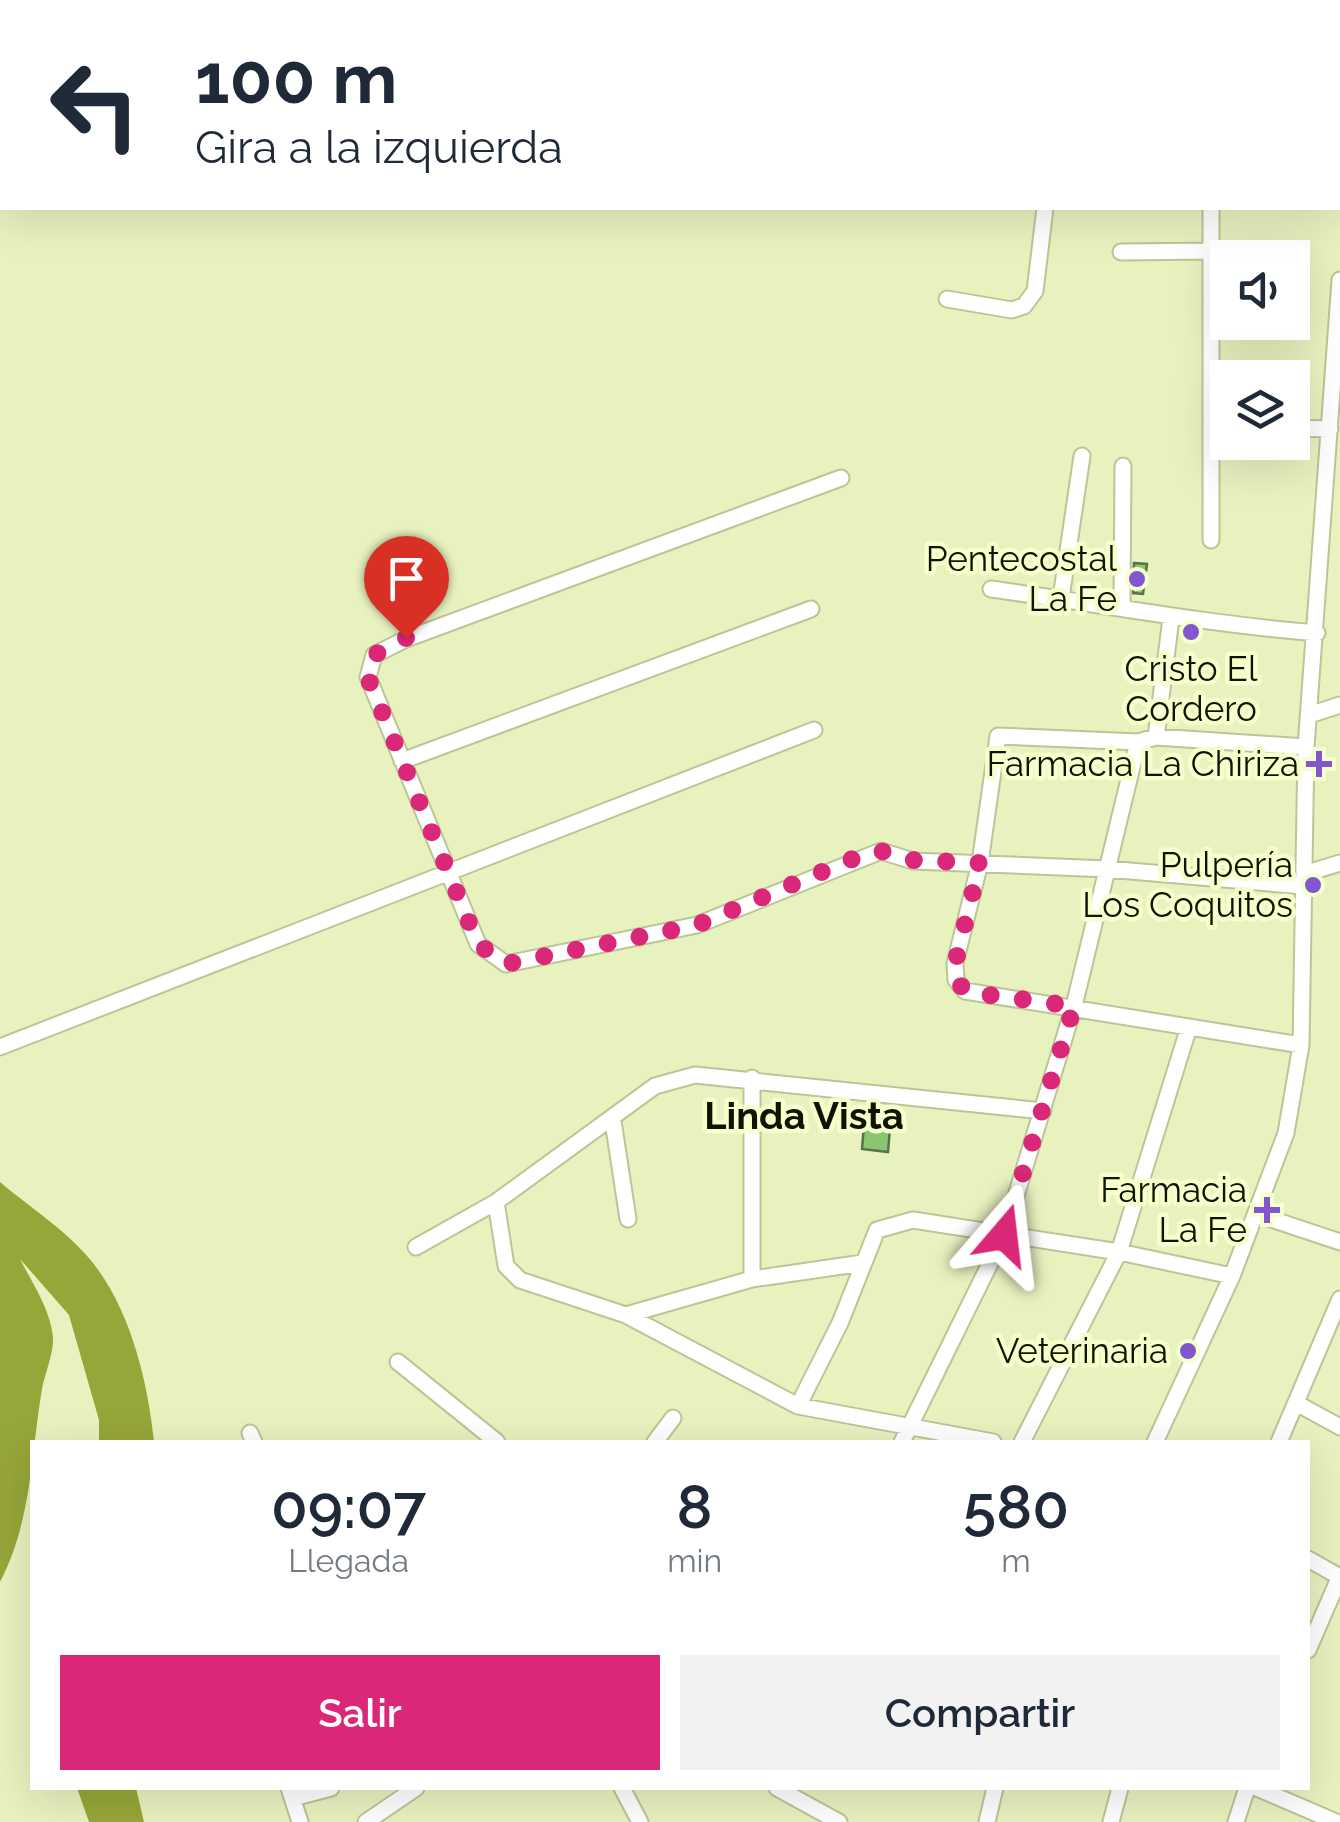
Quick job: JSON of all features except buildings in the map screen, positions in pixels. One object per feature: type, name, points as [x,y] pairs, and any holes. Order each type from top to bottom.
[{"type":"street","points":[[948,300],[1012,310],[1024,306],[1035,291],[1045,210]]},
{"type":"street","points":[[1211,210],[1212,240]]},
{"type":"street","points":[[1121,252],[1210,251]]},
{"type":"street","points":[[1156,1440],[1232,1276],[1286,1133],[1301,1045],[1306,747],[1340,280]]},
{"type":"street","points":[[1310,428],[1330,429]]},
{"type":"street","points":[[1061,598],[1082,456]]},
{"type":"street","points":[[1212,540],[1218,460]]},
{"type":"street","points":[[1122,606],[1124,466]]},
{"type":"street","points":[[842,478],[406,638],[374,655],[368,678],[478,944],[506,964],[697,925],[864,854],[881,851],[913,860],[1304,880],[1340,862]]},
{"type":"street","points":[[991,589],[1122,606],[1171,618],[1317,633]]},
{"type":"street","points":[[402,761],[812,609]]},
{"type":"street","points":[[1156,737],[1171,618]]},
{"type":"street","points":[[1309,715],[1340,705]]},
{"type":"street","points":[[0,1047],[814,730]]},
{"type":"street","points":[[1301,1045],[1188,1030],[1074,1006],[966,992],[956,980],[955,964],[980,863],[998,736],[1138,742],[1156,737],[1306,747]]},
{"type":"street","points":[[903,1440],[1004,1235],[1074,1006],[1138,742]]},
{"type":"street","points":[[1023,1440],[1119,1252],[1188,1030]]},
{"type":"street","points":[[416,1247],[496,1202],[540,1166],[613,1121],[656,1086],[694,1075],[1043,1111]]},
{"type":"street","points":[[752,1078],[752,1279]]},
{"type":"street","points":[[613,1121],[628,1219]]},
{"type":"street","points":[[496,1202],[506,1266],[520,1280],[626,1314],[798,1406],[983,1440]]},
{"type":"street","points":[[1256,1214],[1340,1242]]},
{"type":"street","points":[[798,1406],[840,1323],[877,1230],[913,1220],[1119,1252],[1232,1276]]},
{"type":"street","points":[[626,1314],[752,1279],[863,1263]]},
{"type":"street","points":[[1280,1440],[1340,1300]]},
{"type":"street","points":[[398,1362],[495,1440]]},
{"type":"street","points":[[1296,1403],[1340,1427]]},
{"type":"street","points":[[656,1440],[672,1418]]},
{"type":"street","points":[[1310,1561],[1340,1577],[1310,1645]]},
{"type":"street","points":[[366,1822],[413,1790]]},
{"type":"street","points":[[623,1790],[640,1822]]},
{"type":"street","points":[[781,1790],[839,1822]]},
{"type":"street","points":[[988,1822],[996,1790]]},
{"type":"street","points":[[1111,1822],[1119,1790]]},
{"type":"street","points":[[1236,1822],[1246,1790]]},
{"type":"street","points":[[1261,1790],[1336,1822]]},
{"type":"street","points":[[291,1793],[300,1822]]},
{"type":"shaded area","points":[[0,1182],[72,1241],[106,1282],[136,1348],[154,1440],[99,1440],[99,1420],[69,1315],[20,1259],[44,1306],[53,1343],[35,1440],[30,1440],[30,1479],[19,1535],[0,1582]]},
{"type":"shaded area","points":[[78,1790],[136,1790],[144,1822],[89,1822]]},
{"type":"place","name":"Pentecostal La Fe","points":[[1137,579]]},
{"type":"place","name":"Cristo El Cordero","points":[[1191,632]]},
{"type":"place","name":"Farmacia La Chiriza","points":[[1319,764]]},
{"type":"place","name":"Pulpería Los Coquitos","points":[[1313,885]]},
{"type":"place","name":"Farmacia La Fe","points":[[1267,1210]]},
{"type":"place","name":"Veterinaria","points":[[1188,1351]]},
{"type":"district","name":"Linda Vista","points":[[804,1116]]},
{"type":"route","points":[[406,638],[374,655],[368,678],[478,944],[506,964],[697,925],[864,854],[881,851],[913,860],[980,863],[955,964],[956,980],[966,992],[1074,1006],[1004,1235]]}]
